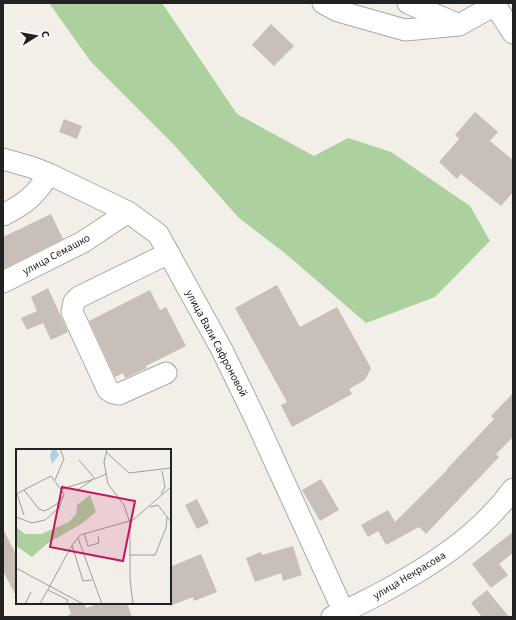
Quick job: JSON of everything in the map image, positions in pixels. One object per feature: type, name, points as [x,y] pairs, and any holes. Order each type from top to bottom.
[{"type":"street","points":[[323,3],[338,11],[405,30],[459,25],[496,4],[513,33]]},
{"type":"street","points":[[408,3],[459,25]]},
{"type":"street","name":"улица Вали Сафроновой","points":[[3,158],[49,174],[128,212],[158,234],[222,350],[254,416],[341,615]]},
{"type":"street","points":[[3,215],[30,199],[40,189],[49,174]]},
{"type":"street","name":"улица Семашко","points":[[3,282],[83,242],[128,212]]},
{"type":"street","points":[[166,373],[119,394],[108,390],[72,312],[74,302],[79,297],[169,252]]},
{"type":"street","name":"улица Некрасова","points":[[341,615],[410,577],[462,542],[501,505],[513,489]]},
{"type":"green space","points":[[49,3],[162,3],[237,114],[314,156],[348,138],[391,152],[470,206],[490,241],[435,297],[366,323],[286,254],[239,218],[175,146],[91,62]]},
{"type":"building","points":[[271,24],[294,46],[274,66],[252,45]]},
{"type":"building","points":[[475,112],[498,132],[490,141],[513,160],[513,192],[501,206],[461,174],[457,179],[439,162],[459,139],[455,135]]},
{"type":"building","points":[[64,119],[82,126],[77,139],[59,132]]},
{"type":"building","points":[[51,214],[63,239],[3,269],[3,237]]},
{"type":"building","points":[[277,285],[300,327],[337,307],[371,368],[365,380],[349,389],[352,394],[292,427],[281,405],[287,402],[235,308]]},
{"type":"building","points":[[48,288],[68,332],[51,340],[43,323],[27,330],[21,318],[37,311],[31,297]]},
{"type":"building","points":[[150,290],[160,310],[166,307],[186,346],[146,366],[147,368],[125,378],[123,373],[115,377],[89,321]]},
{"type":"building","points":[[513,393],[513,437],[496,454],[499,457],[426,534],[419,527],[386,545],[378,531],[368,537],[361,525],[388,510],[395,522],[447,470],[494,419],[491,416]]},
{"type":"building","points":[[321,479],[339,510],[320,521],[302,490]]},
{"type":"building","points":[[197,499],[209,523],[197,529],[185,505]]},
{"type":"building","points":[[3,529],[16,554],[16,596],[3,571]]},
{"type":"building","points":[[513,532],[513,553],[499,564],[508,575],[491,588],[472,564]]},
{"type":"building","points":[[293,546],[302,575],[283,581],[281,573],[255,582],[246,558],[261,552],[262,555]]},
{"type":"building","points":[[201,554],[217,592],[194,601],[193,597],[170,606],[171,567]]},
{"type":"building","points":[[487,590],[509,617],[482,617],[471,603]]},
{"type":"building","points":[[67,604],[84,604],[86,608],[98,604],[127,604],[132,617],[67,617],[71,614]]}]
